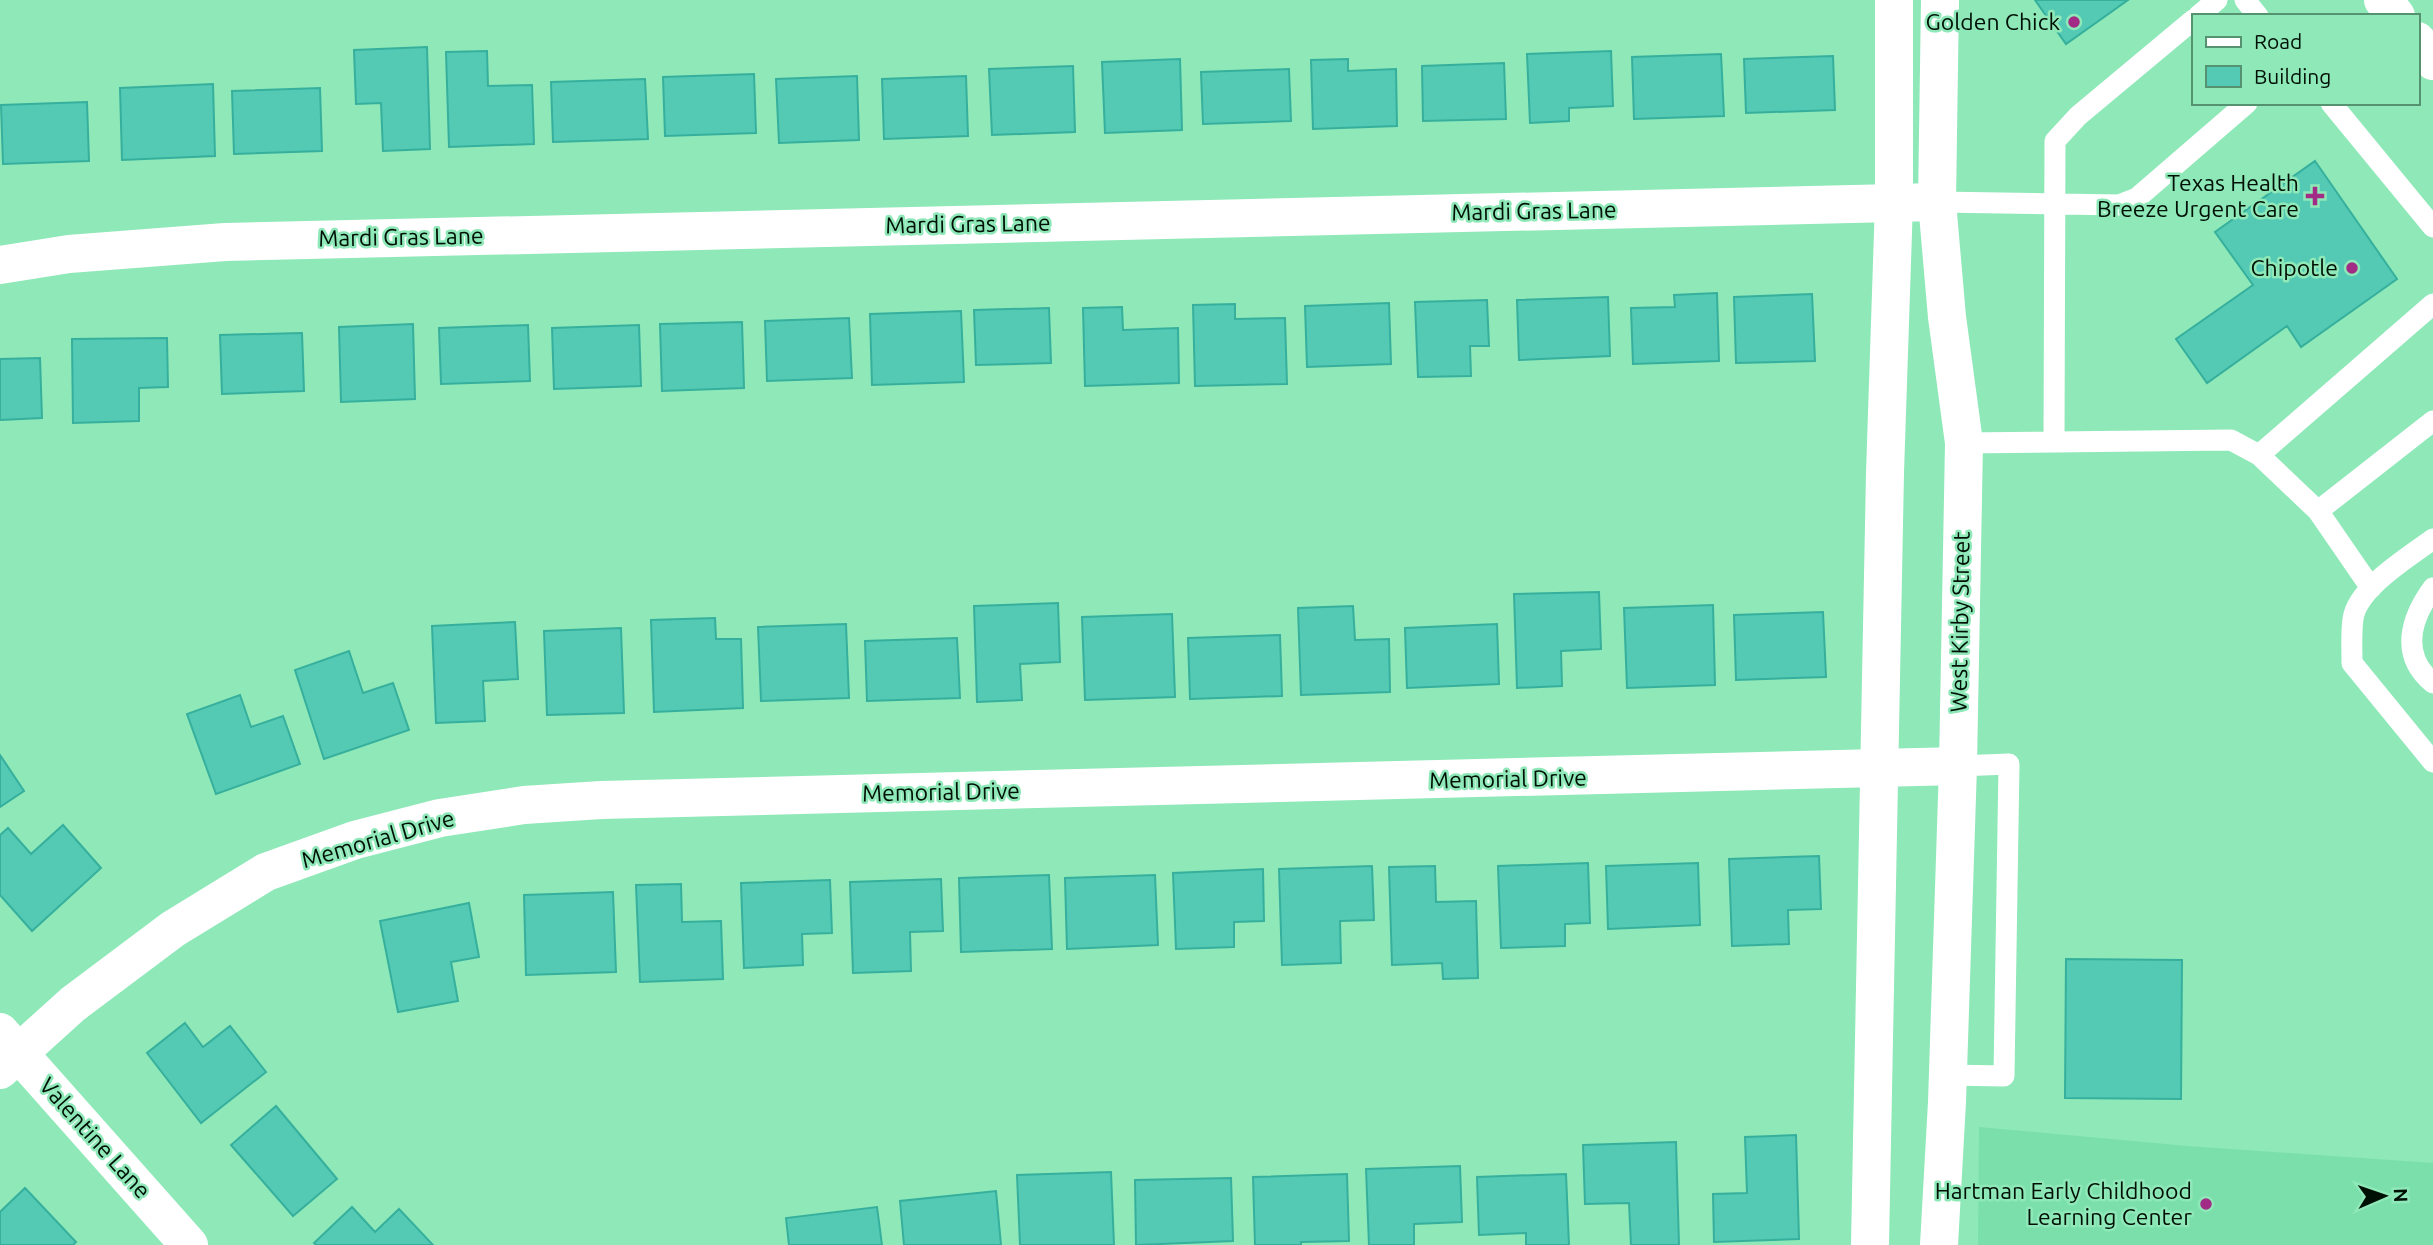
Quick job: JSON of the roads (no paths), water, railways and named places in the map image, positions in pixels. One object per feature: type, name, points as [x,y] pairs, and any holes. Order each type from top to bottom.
[{"type":"street","points":[[1870,1245],[1885,473],[1894,202],[1894,0]]},
{"type":"street","name":"West Kirby Street","points":[[1939,1245],[1958,766],[1964,443],[1947,317],[1937,202],[1940,0]]},
{"type":"street","points":[[2383,0],[2394,14]]},
{"type":"street","points":[[2419,44],[2433,61]]},
{"type":"street","name":"Mardi Gras Lane","points":[[0,265],[69,254],[225,242],[1937,202]]},
{"type":"street","name":"Memorial Drive","points":[[6,1051],[173,929],[266,872],[368,837],[440,818],[524,805],[601,800],[1958,766]]},
{"type":"street","name":"Valentine Lane","points":[[6,1051],[189,1245]]},
{"type":"lane","points":[[2201,14],[2217,0]]},
{"type":"lane","points":[[2245,0],[2256,14]]},
{"type":"lane","points":[[2053,442],[2055,141],[2078,116],[2192,21]]},
{"type":"lane","points":[[1937,202],[2119,205],[2137,198],[2245,105]]},
{"type":"lane","points":[[2333,105],[2433,227]]},
{"type":"lane","points":[[2259,455],[2433,304]]},
{"type":"lane","points":[[2318,511],[2433,421]]},
{"type":"lane","points":[[1964,443],[2231,440],[2259,455],[2318,511],[2371,588]]},
{"type":"lane","points":[[2433,539],[2371,588],[2359,601],[2353,617],[2352,663],[2433,762]]},
{"type":"lane","points":[[2433,587],[2422,603],[2411,628],[2413,652],[2421,673],[2433,682]]},
{"type":"lane","points":[[1947,1075],[2004,1076],[2008,764],[1958,766]]},
{"type":"place","name":"Golden Chick","points":[[2074,22]]},
{"type":"place","name":"Texas Health Breeze Urgent Care","points":[[2315,196]]},
{"type":"place","name":"Chipotle","points":[[2352,268]]},
{"type":"place","name":"Hartman Early Childhood Learning Center","points":[[2206,1204]]}]
